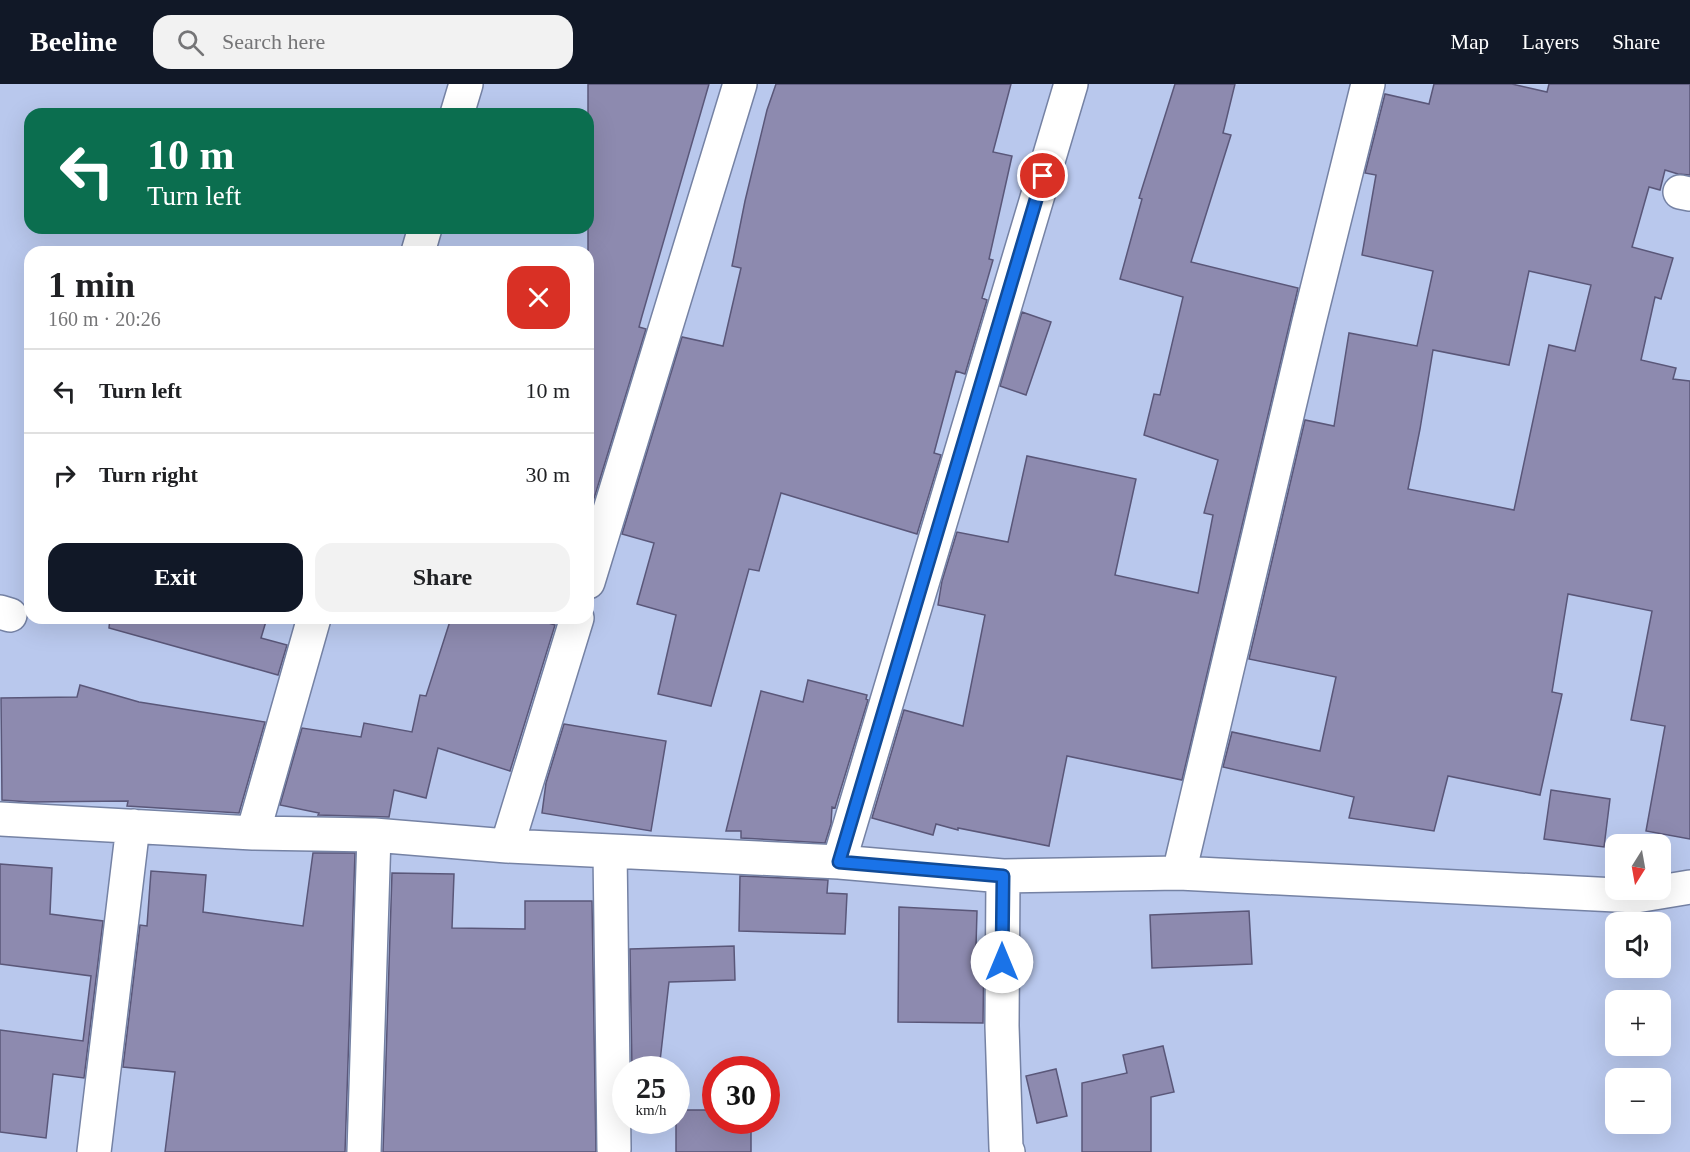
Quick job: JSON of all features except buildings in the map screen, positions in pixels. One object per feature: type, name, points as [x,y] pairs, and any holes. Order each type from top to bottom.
[{"type":"street","points":[[459,108],[466,84]]},
{"type":"street","points":[[594,562],[740,84]]},
{"type":"street","points":[[839,862],[1071,84]]},
{"type":"street","points":[[1179,873],[1306,334],[1368,84]]},
{"type":"street","points":[[253,833],[312,624]]},
{"type":"street","points":[[507,846],[575,624]]},
{"type":"street","points":[[0,819],[253,833],[374,835],[507,846],[839,862],[1003,876],[1179,873],[1636,896],[1689,884]]},
{"type":"street","points":[[94,1152],[133,826]]},
{"type":"street","points":[[364,1152],[374,835]]},
{"type":"street","points":[[610,851],[614,1149]]},
{"type":"street","points":[[1003,876],[1002,1026],[1006,1148],[1008,1152]]},
{"type":"route","points":[[1002,962],[1003,876],[839,862],[1043,176]]}]
